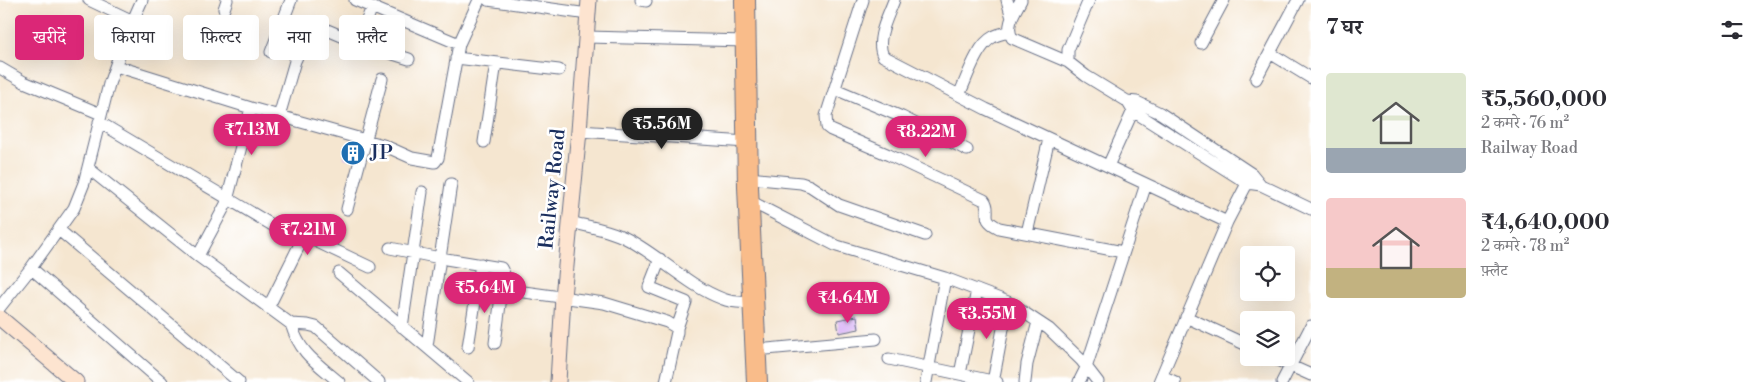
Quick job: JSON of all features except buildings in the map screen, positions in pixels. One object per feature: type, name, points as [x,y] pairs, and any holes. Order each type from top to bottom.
[{"type":"highway","points":[[744,0],[748,200],[757,382]]},
{"type":"street","points":[[90,0],[121,15]]},
{"type":"street","points":[[136,15],[142,0]]},
{"type":"street","points":[[285,15],[291,0]]},
{"type":"street","points":[[356,0],[459,44]]},
{"type":"street","points":[[116,66],[251,108],[389,147],[412,158],[432,163],[437,161],[459,44],[479,0]]},
{"type":"street","points":[[488,0],[498,3],[589,7]]},
{"type":"street","points":[[641,0],[646,0]]},
{"type":"street","points":[[863,0],[826,116],[826,123],[831,130],[984,200],[987,206],[988,220],[998,228],[1123,252]]},
{"type":"street","points":[[894,0],[880,39],[880,49],[883,56],[1049,139],[1227,222]]},
{"type":"street","points":[[1007,0],[1012,18]]},
{"type":"street","points":[[1021,0],[1012,18],[1009,32],[1012,38],[1068,62],[1086,76],[1261,185],[1311,210]]},
{"type":"street","points":[[1068,62],[1068,50],[1089,0]]},
{"type":"street","points":[[1201,43],[1224,0]]},
{"type":"street","points":[[1256,79],[1298,0]]},
{"type":"street","points":[[369,15],[372,7]]},
{"type":"street","name":"Railway Road","points":[[558,382],[589,7]]},
{"type":"street","points":[[959,95],[985,43],[993,36],[1009,32]]},
{"type":"street","points":[[587,37],[746,41]]},
{"type":"street","points":[[1270,53],[1311,78]]},
{"type":"street","points":[[405,58],[409,59]]},
{"type":"street","points":[[456,58],[558,70]]},
{"type":"street","points":[[0,307],[74,208],[88,168],[100,118],[118,60]]},
{"type":"street","points":[[280,116],[295,60]]},
{"type":"street","points":[[484,142],[496,63]]},
{"type":"street","points":[[0,68],[24,82],[100,118],[294,238]]},
{"type":"street","points":[[347,209],[382,79]]},
{"type":"street","points":[[835,89],[902,117],[968,150]]},
{"type":"street","points":[[1108,166],[1132,105]]},
{"type":"street","points":[[198,256],[222,213],[228,198],[251,108]]},
{"type":"street","points":[[579,131],[747,142]]},
{"type":"street","points":[[1027,233],[1049,139]]},
{"type":"street","points":[[88,168],[198,256],[290,324],[316,327],[379,382]]},
{"type":"street","points":[[748,178],[802,183],[810,186],[839,205],[925,235]]},
{"type":"street","points":[[1175,382],[1160,379],[1227,222],[1250,178]]},
{"type":"street","points":[[427,346],[451,184]]},
{"type":"street","points":[[1079,382],[1086,368],[1146,184]]},
{"type":"street","points":[[402,327],[422,192]]},
{"type":"street","points":[[748,200],[837,246],[944,278],[1008,302],[1055,335],[1081,360],[1098,382]]},
{"type":"street","points":[[570,222],[619,235],[722,299],[753,303]]},
{"type":"street","points":[[59,230],[239,382]]},
{"type":"street","points":[[268,308],[299,246],[305,239],[309,238],[370,267]]},
{"type":"street","points":[[390,248],[501,268],[504,274],[495,343]]},
{"type":"street","points":[[660,259],[649,287],[686,302],[677,328],[666,382]]},
{"type":"street","points":[[468,347],[481,264]]},
{"type":"street","points":[[31,268],[162,382]]},
{"type":"street","points":[[339,272],[468,382]]},
{"type":"street","points":[[926,382],[944,278]]},
{"type":"street","points":[[502,289],[620,307],[667,322],[677,328]]},
{"type":"street","points":[[960,374],[977,290]]},
{"type":"street","points":[[889,359],[994,382],[1008,302]]},
{"type":"street","points":[[1186,317],[1240,342]]},
{"type":"street","points":[[0,318],[76,382]]},
{"type":"street","points":[[1025,382],[1027,364],[1038,322]]},
{"type":"street","points":[[290,324],[295,338],[304,352],[339,382]]},
{"type":"street","points":[[1295,356],[1311,326]]},
{"type":"street","points":[[755,350],[876,339]]},
{"type":"street","points":[[1282,382],[1290,366],[1311,375]]},
{"type":"place","name":"JP","points":[[353,153]]}]
